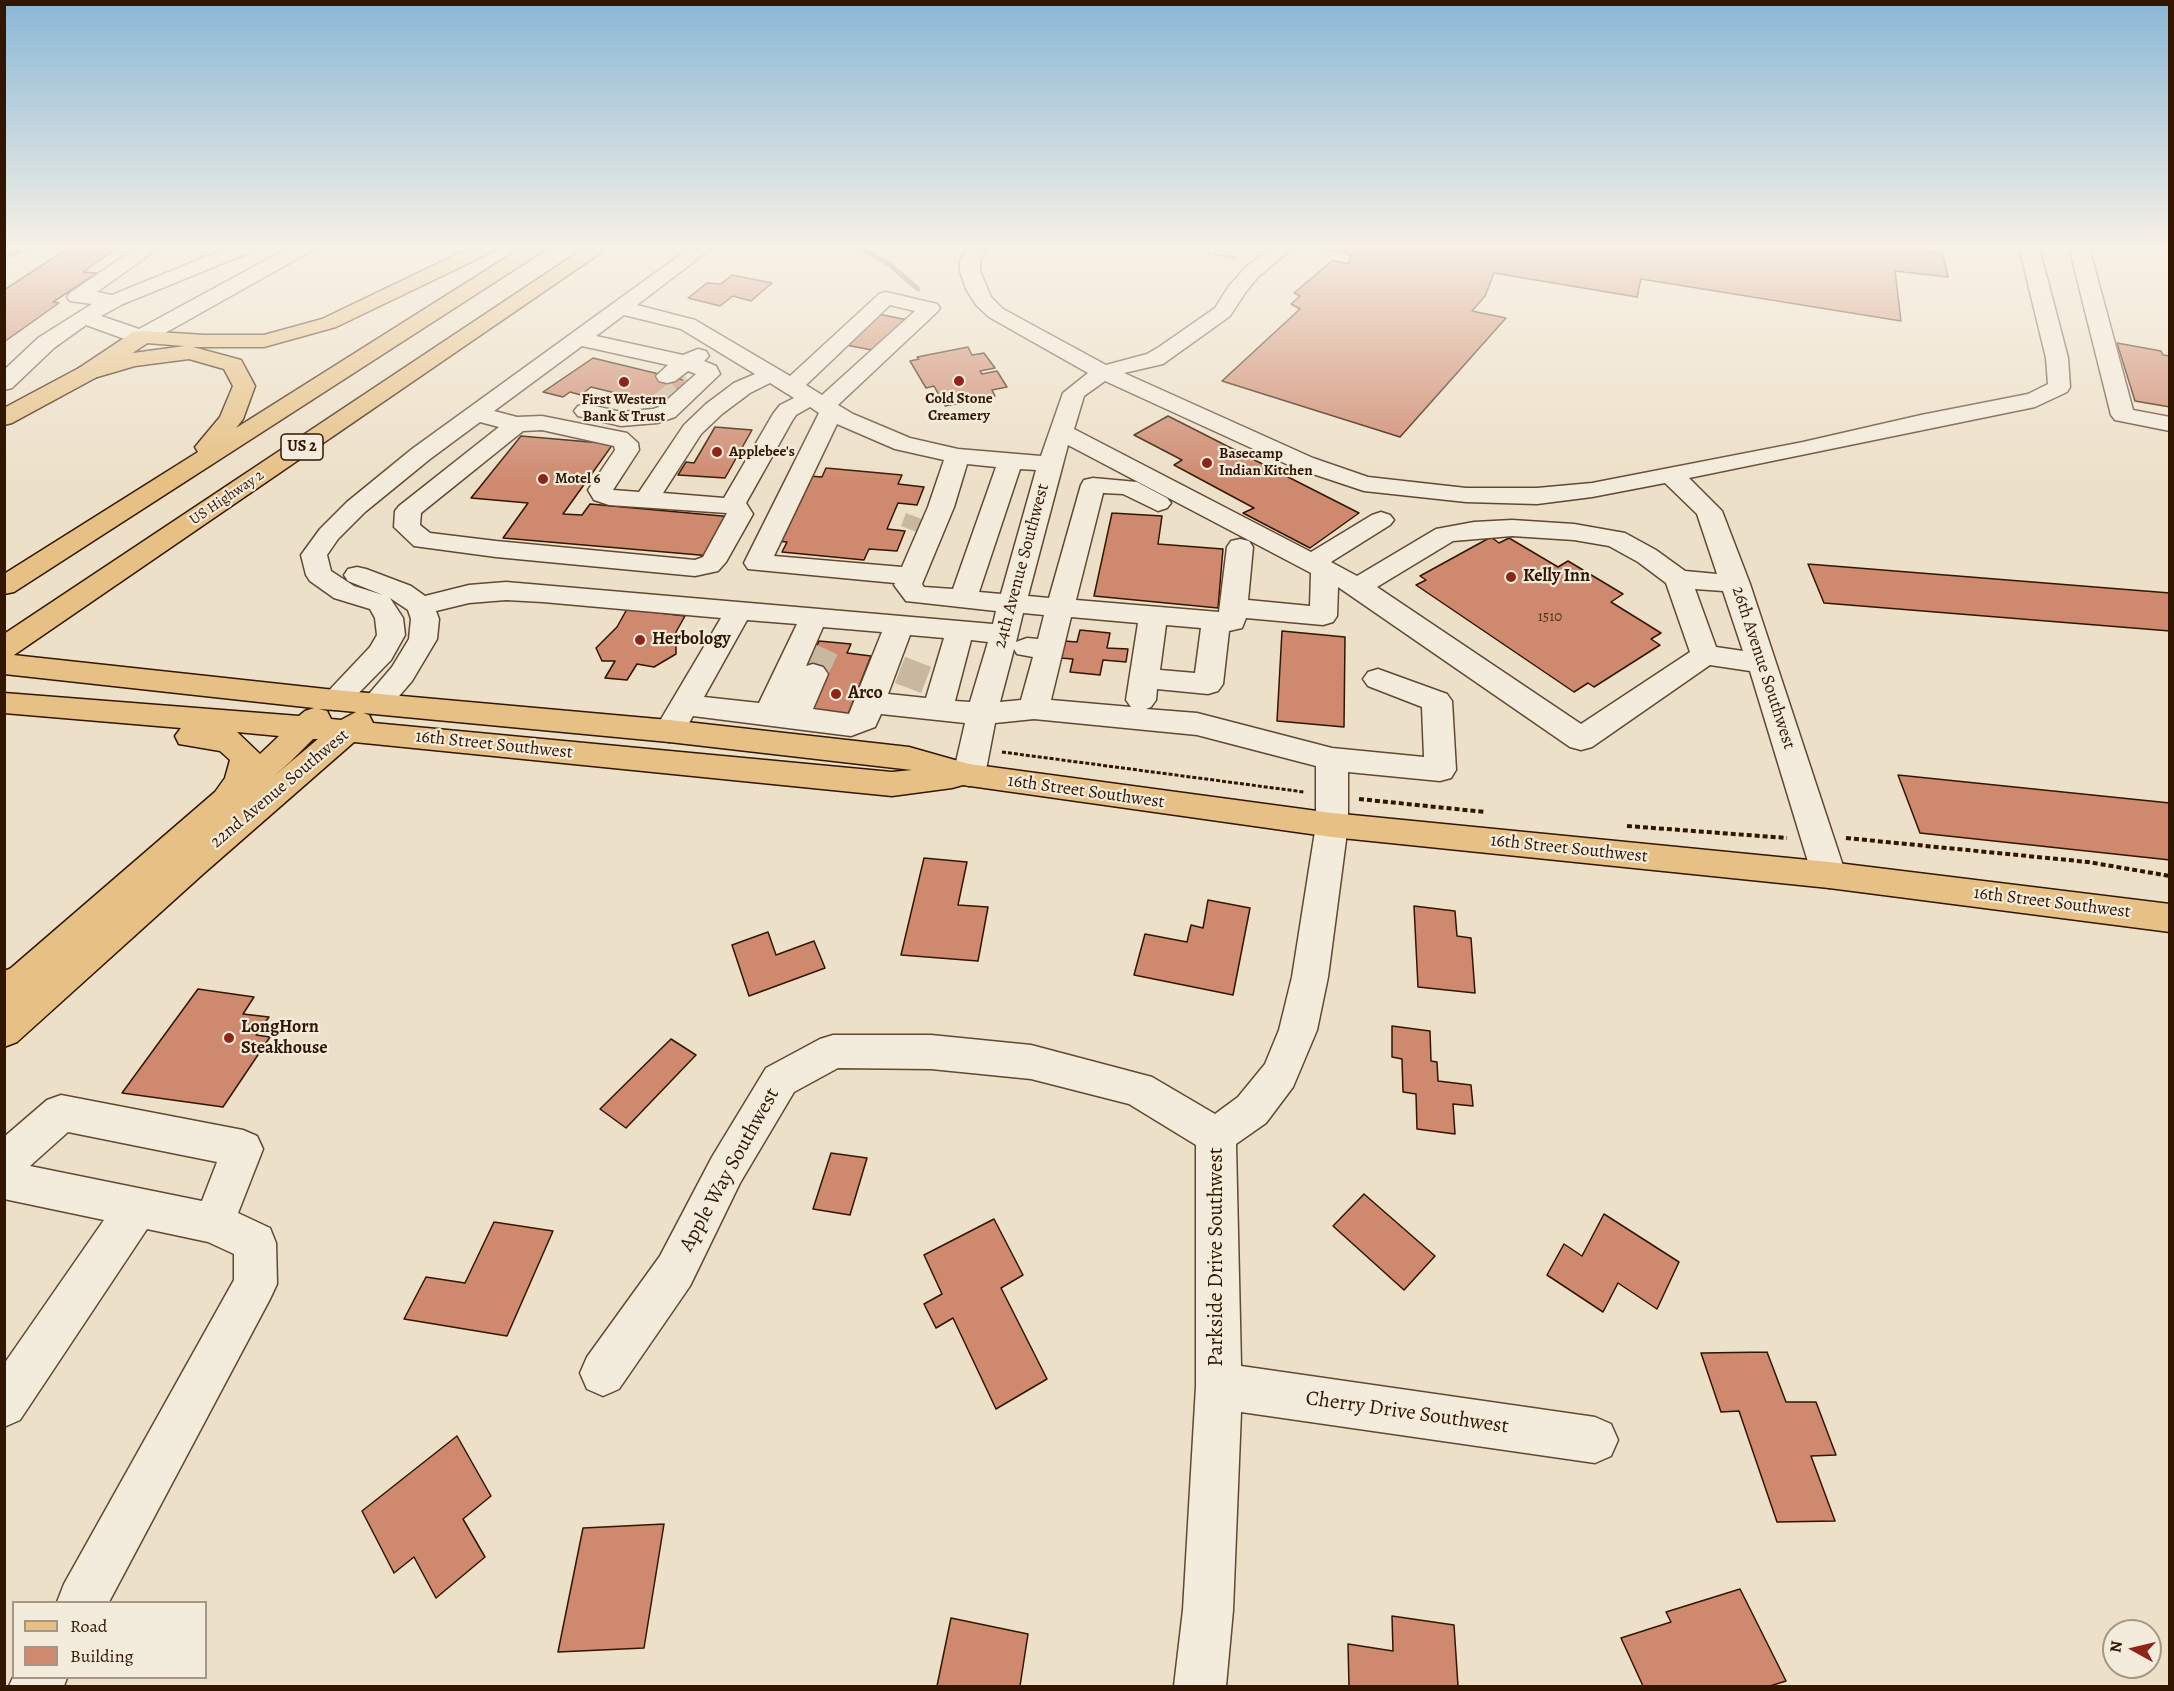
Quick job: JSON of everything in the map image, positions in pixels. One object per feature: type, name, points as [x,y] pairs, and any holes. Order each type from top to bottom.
[{"type":"main road","points":[[4,405],[69,370],[141,337],[205,341],[264,341],[320,326]]},
{"type":"main road","name":"US 2","points":[[4,586],[411,326]]},
{"type":"main road","name":"US Highway 2","points":[[4,648],[482,326]]},
{"type":"main road","points":[[141,337],[233,365],[244,386],[231,420],[187,468]]},
{"type":"main road","points":[[4,418],[87,374],[141,337]]},
{"type":"main road","points":[[87,374],[133,360],[195,354]]},
{"type":"main road","name":"16th Street Southwest","points":[[4,664],[335,700],[377,702],[669,731],[909,758],[969,776]]},
{"type":"main road","name":"22nd Avenue Southwest","points":[[11,988],[279,754],[335,700]]},
{"type":"main road","name":"22nd Avenue Southwest","points":[[4,1031],[191,865],[349,731],[377,702]]},
{"type":"main road","name":"16th Street Southwest","points":[[11,704],[306,727],[892,784],[969,776],[1332,810],[2169,918]]},
{"type":"main road","points":[[84,710],[131,729],[229,741],[246,757],[240,781],[220,805]]},
{"type":"street","points":[[4,382],[46,342],[71,326]]},
{"type":"street","points":[[108,326],[141,337],[161,326]]},
{"type":"street","name":"22nd Avenue Southwest","points":[[335,700],[381,653],[391,635],[389,618],[380,603],[344,592],[319,575],[314,555],[329,534],[388,480],[598,326]]},
{"type":"street","points":[[691,326],[903,444],[958,456],[1050,464]]},
{"type":"street","points":[[732,507],[781,419],[862,326]]},
{"type":"street","points":[[646,500],[692,430],[714,409],[742,388],[806,391],[850,382],[911,326]]},
{"type":"street","points":[[1018,326],[1103,372],[1304,463],[1364,484],[1467,495],[1537,496],[1592,490],[1672,476],[2035,400],[2059,387],[2057,358],[2049,326]]},
{"type":"street","points":[[1103,372],[1155,359],[1204,326]]},
{"type":"street","points":[[2100,326],[2123,415],[2169,423]]},
{"type":"street","points":[[505,393],[621,419],[647,418],[667,412],[709,374],[686,372],[580,339]]},
{"type":"street","points":[[686,372],[723,344]]},
{"type":"street","name":"24th Avenue Southwest","points":[[969,776],[982,714],[1050,464],[1074,393],[1103,372]]},
{"type":"street","points":[[806,391],[850,382]]},
{"type":"street","points":[[806,391],[757,563],[912,576]]},
{"type":"street","points":[[621,419],[649,402]]},
{"type":"street","points":[[477,414],[517,424],[542,423],[619,438],[626,443],[627,450],[600,490],[603,495],[732,507],[738,509],[740,514],[710,565],[695,568],[423,540],[407,527],[408,512],[431,491],[517,424]]},
{"type":"street","points":[[1061,432],[1248,540]]},
{"type":"street","points":[[958,456],[925,525],[908,585],[916,595],[1154,616],[1225,614],[1323,616],[1319,565]]},
{"type":"street","points":[[963,600],[1010,461]]},
{"type":"street","name":"26th Avenue Southwest","points":[[1672,476],[1708,511],[1736,584],[1829,875]]},
{"type":"street","points":[[388,480],[431,491]]},
{"type":"street","points":[[1034,709],[1093,485],[1128,487],[1248,540],[1319,565],[1358,587],[1581,739],[1705,655],[1762,663]]},
{"type":"street","points":[[1319,565],[1381,520]]},
{"type":"street","points":[[1358,587],[1445,535],[1474,530],[1512,528],[1574,532],[1616,539],[1647,556],[1678,579],[1736,584]]},
{"type":"street","points":[[329,534],[333,555],[349,572],[401,592],[421,606],[469,594],[506,591],[739,610],[826,626],[899,625],[925,640],[960,630],[1048,649]]},
{"type":"street","points":[[1144,678],[1208,684],[1225,614],[1248,540]]},
{"type":"street","points":[[1678,579],[1705,655]]},
{"type":"street","name":"22nd Avenue Southwest","points":[[377,702],[402,674],[423,639],[425,619],[421,606]]},
{"type":"street","points":[[669,731],[739,610]]},
{"type":"street","points":[[1138,719],[1154,616]]},
{"type":"street","points":[[683,705],[852,725],[864,720],[899,625]]},
{"type":"street","points":[[782,716],[826,626]]},
{"type":"street","points":[[937,711],[960,630]]},
{"type":"street","points":[[782,716],[813,674]]},
{"type":"street","points":[[870,703],[904,698],[937,711],[982,714],[1034,709],[1197,724],[1332,759],[1440,770],[1437,701],[1378,679]]},
{"type":"street","name":"Parkside Drive Southwest","points":[[1200,1686],[1208,1610],[1219,1386],[1216,1136],[1252,1110],[1279,1075],[1298,1030],[1310,977],[1332,810],[1332,759]]},
{"type":"street","name":"Apple Way Southwest","points":[[603,1373],[675,1270],[726,1170],[780,1080],[833,1051],[931,1052],[1031,1062],[1138,1089],[1216,1136]]},
{"type":"street","points":[[4,1163],[61,1113],[243,1149],[213,1223]]},
{"type":"street","points":[[4,1180],[213,1223],[255,1243],[255,1284],[83,1601]]},
{"type":"street","points":[[4,1404],[138,1206]]},
{"type":"street","name":"Cherry Drive Southwest","points":[[1219,1386],[1595,1440]]},
{"type":"path","points":[[1019,754],[1332,810],[1497,814]]},
{"type":"path","points":[[1626,826],[1763,837],[1855,838],[2088,862],[2169,876]]},
{"type":"building","points":[[4,326],[27,326],[4,342]]},
{"type":"building","points":[[866,326],[902,326],[877,351],[846,345]]},
{"type":"building","points":[[1282,326],[1499,326],[1400,437],[1222,381]]},
{"type":"building","points":[[2117,343],[2161,351],[2163,355],[2170,356],[2170,407],[2135,401]]},
{"type":"building","points":[[968,347],[972,355],[984,353],[995,368],[980,371],[982,374],[997,371],[1007,387],[992,390],[995,396],[945,406],[934,386],[926,388],[910,361],[919,359],[917,357]]},
{"type":"building","name":"First Western Bank & Trust","points":[[593,358],[692,382],[664,405],[591,387],[581,395],[570,392],[563,397],[543,392]]},
{"type":"building","points":[[1168,416],[1359,513],[1310,548],[1243,513],[1254,508],[1174,465],[1182,460],[1134,435]]},
{"type":"building","points":[[715,427],[752,430],[725,478],[678,475],[686,462],[694,463]]},
{"type":"building","points":[[521,436],[613,444],[563,514],[582,515],[590,504],[733,517],[711,556],[503,538],[528,503],[471,498]]},
{"type":"building","points":[[826,468],[902,475],[898,484],[924,487],[917,505],[898,503],[887,529],[905,531],[897,551],[869,549],[864,560],[782,552],[787,542],[776,541],[809,476],[822,477]]},
{"type":"building","points":[[1112,513],[1162,516],[1158,544],[1223,549],[1218,608],[1094,596]]},
{"type":"building","points":[[1491,537],[1499,543],[1509,538],[1558,567],[1568,561],[1623,594],[1611,602],[1661,633],[1651,639],[1660,645],[1594,687],[1588,683],[1574,692],[1416,585],[1426,580],[1420,576]]},
{"type":"building","points":[[1808,564],[2170,593],[2170,631],[1824,603]]},
{"type":"building","name":"Herbology","points":[[627,609],[685,616],[676,632],[676,654],[654,667],[637,664],[627,680],[605,678],[615,661],[602,661],[596,648],[617,627]]},
{"type":"building","points":[[1080,630],[1110,633],[1107,648],[1128,649],[1126,662],[1103,660],[1100,675],[1070,672],[1073,659],[1060,658],[1064,641],[1077,642]]},
{"type":"building","points":[[1282,631],[1345,637],[1344,727],[1277,721]]},
{"type":"building","name":"Arco","points":[[819,641],[851,644],[847,653],[871,656],[847,717],[808,713],[805,673]]},
{"type":"building","points":[[1898,775],[2170,803],[2170,860],[1920,833]]},
{"type":"building","points":[[924,858],[967,862],[958,905],[988,907],[978,961],[901,955]]},
{"type":"building","points":[[1208,900],[1250,908],[1233,995],[1134,975],[1145,934],[1187,942],[1191,925],[1203,928]]},
{"type":"building","points":[[1414,906],[1455,911],[1457,936],[1471,938],[1475,993],[1418,987]]},
{"type":"building","points":[[768,932],[776,955],[814,941],[825,968],[749,996],[732,945]]},
{"type":"building","points":[[198,989],[254,997],[243,1014],[269,1017],[256,1035],[270,1037],[223,1107],[122,1093]]},
{"type":"building","points":[[1392,1026],[1430,1031],[1431,1061],[1437,1062],[1438,1081],[1471,1085],[1473,1106],[1453,1104],[1455,1134],[1417,1129],[1416,1094],[1403,1092],[1402,1059],[1392,1057]]},
{"type":"building","points":[[671,1039],[696,1055],[626,1128],[600,1109]]},
{"type":"building","points":[[831,1153],[867,1158],[850,1215],[813,1209]]},
{"type":"building","points":[[1364,1194],[1435,1256],[1404,1290],[1333,1226]]},
{"type":"building","points":[[1604,1214],[1679,1262],[1657,1309],[1618,1283],[1603,1312],[1547,1275],[1564,1244],[1582,1256]]},
{"type":"building","points":[[994,1219],[1023,1275],[1001,1288],[1047,1379],[996,1409],[953,1318],[936,1328],[924,1304],[942,1294],[924,1255]]},
{"type":"building","points":[[494,1222],[553,1231],[507,1336],[404,1319],[426,1277],[465,1283]]},
{"type":"building","points":[[1767,1352],[1786,1402],[1816,1402],[1836,1455],[1811,1456],[1835,1521],[1777,1522],[1739,1411],[1721,1412],[1701,1353]]},
{"type":"building","points":[[457,1436],[491,1496],[463,1519],[485,1557],[436,1598],[414,1557],[394,1573],[362,1511]]},
{"type":"building","points":[[664,1524],[644,1648],[558,1652],[583,1528]]},
{"type":"building","points":[[1740,1589],[1786,1681],[1770,1686],[1643,1686],[1621,1638],[1671,1622],[1666,1612]]},
{"type":"building","points":[[1392,1616],[1454,1625],[1458,1686],[1349,1686],[1348,1644],[1393,1651]]},
{"type":"building","points":[[951,1618],[1028,1634],[1020,1686],[937,1686]]},
{"type":"tunnel","points":[[660,404],[689,381]]},
{"type":"tunnel","points":[[914,531],[919,518]]},
{"type":"tunnel","points":[[813,674],[828,642]]},
{"type":"tunnel","points":[[908,688],[922,652]]},
{"type":"place","name":"Cold Stone Creamery","points":[[959,381]]},
{"type":"place","name":"First Western Bank & Trust","points":[[624,382]]},
{"type":"place","name":"Applebee's","points":[[717,452]]},
{"type":"place","name":"Basecamp Indian Kitchen","points":[[1207,463]]},
{"type":"place","name":"Motel 6","points":[[543,479]]},
{"type":"place","name":"Kelly Inn","points":[[1511,577]]},
{"type":"place","name":"Herbology","points":[[640,640]]},
{"type":"place","name":"Arco","points":[[836,694]]},
{"type":"place","name":"LongHorn Steakhouse","points":[[229,1038]]}]
